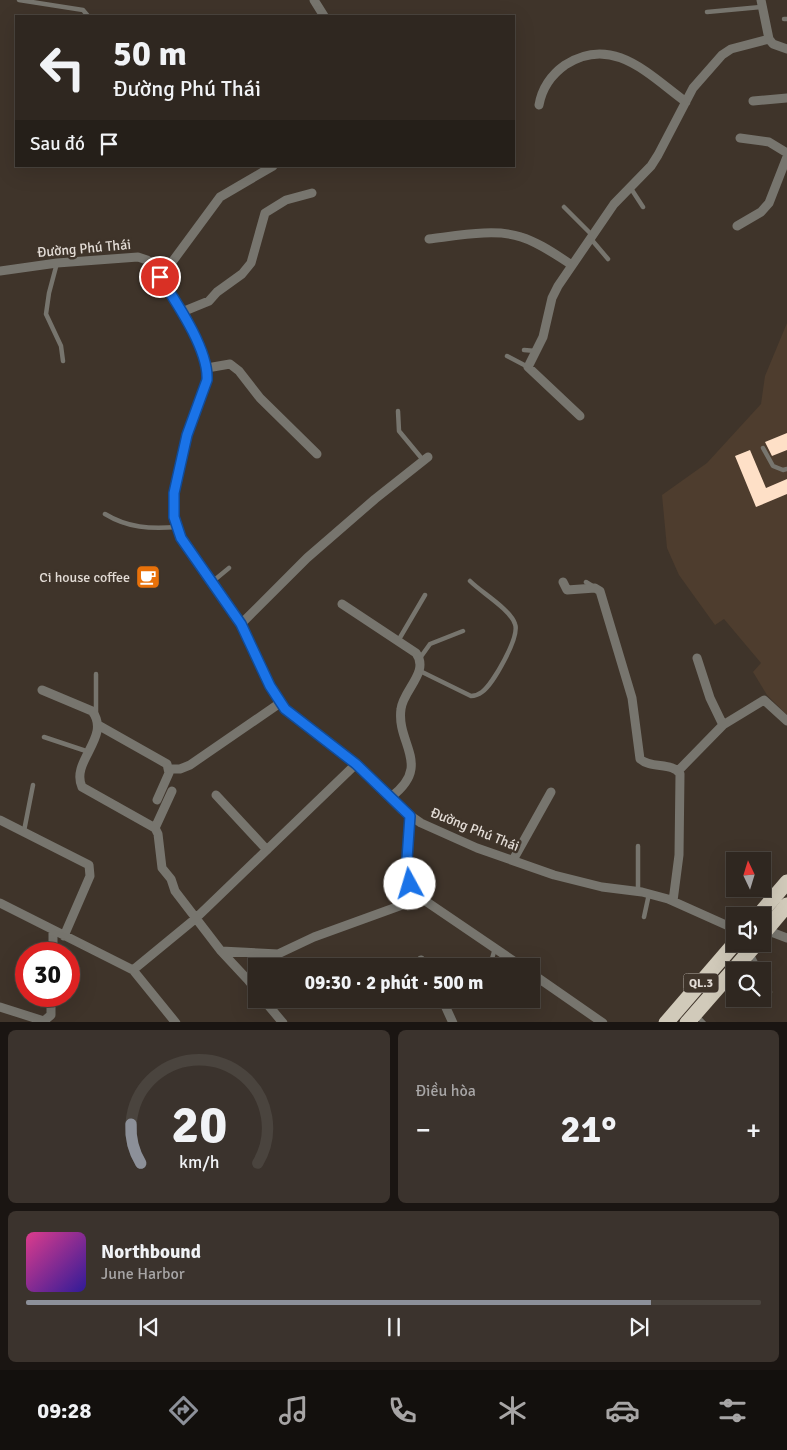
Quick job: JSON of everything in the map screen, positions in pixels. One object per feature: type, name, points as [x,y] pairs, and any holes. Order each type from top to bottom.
[{"type":"highway","points":[[766,907],[787,882]]},
{"type":"highway","points":[[771,924],[787,905]]},
{"type":"highway","name":"QL.3","points":[[666,1022],[727,952]]},
{"type":"highway","name":"QL.3","points":[[695,1020],[749,952]]},
{"type":"street","points":[[314,0],[323,15]]},
{"type":"street","points":[[761,4],[769,39],[773,44],[787,49]]},
{"type":"street","points":[[580,416],[528,367],[546,328],[552,298],[614,204],[658,154],[693,88],[722,55],[735,47],[769,39]]},
{"type":"street","points":[[539,105],[546,84],[558,70],[572,61],[589,54],[626,58],[686,102]]},
{"type":"street","points":[[753,101],[787,98]]},
{"type":"street","points":[[740,138],[769,142],[787,153]]},
{"type":"street","points":[[737,226],[761,212],[769,203],[787,158]]},
{"type":"street","points":[[160,277],[220,197],[271,167]]},
{"type":"street","points":[[182,312],[210,301],[217,292],[242,274],[251,263],[265,213],[286,200],[312,193]]},
{"type":"street","points":[[429,239],[502,233],[520,236],[536,243],[572,266]]},
{"type":"street","name":"Đường Phú Thái","points":[[0,271],[57,263],[138,257],[154,265],[182,312],[206,362],[207,368],[207,380],[187,435],[178,472],[174,508],[177,527],[188,551],[241,624],[280,703],[296,718],[356,764],[410,816],[477,848],[554,875],[602,887],[650,893],[673,901],[726,925]]},
{"type":"street","points":[[207,368],[230,364],[238,370],[260,398],[317,454]]},
{"type":"street","points":[[241,624],[307,558],[426,458]]},
{"type":"street","points":[[563,582],[567,590],[595,588],[600,591],[605,602],[630,691],[640,759],[646,764],[678,771]]},
{"type":"street","points":[[342,604],[420,658],[420,671],[404,698],[400,712],[412,761],[409,775],[402,789],[391,797]]},
{"type":"street","points":[[697,658],[712,703],[723,725]]},
{"type":"street","points":[[42,690],[92,712],[97,721],[164,760],[169,769]]},
{"type":"street","points":[[678,771],[723,725],[764,700],[787,721]]},
{"type":"street","points":[[169,769],[180,769],[190,765],[280,703]]},
{"type":"street","points":[[97,721],[89,752],[80,775],[82,787],[154,828],[158,834],[162,868],[171,879],[175,892],[221,951],[248,980]]},
{"type":"street","points":[[133,970],[195,919],[356,764]]},
{"type":"street","points":[[157,800],[169,769]]},
{"type":"street","points":[[673,901],[680,839],[681,779],[678,771]]},
{"type":"street","points":[[154,828],[172,791]]},
{"type":"street","points":[[513,860],[551,792]]},
{"type":"street","points":[[216,795],[267,850]]},
{"type":"street","points":[[410,816],[407,859],[412,900]]},
{"type":"street","points":[[0,820],[84,861],[90,869],[90,876],[64,936]]},
{"type":"street","points":[[273,958],[314,937],[412,900],[424,900],[510,958]]},
{"type":"street","points":[[0,903],[133,970],[176,1022]]},
{"type":"street","points":[[53,930],[53,942]]},
{"type":"street","points":[[771,935],[787,938]]},
{"type":"street","points":[[221,951],[278,954]]},
{"type":"street","points":[[540,979],[603,1022]]},
{"type":"street","points":[[0,1007],[44,1021],[51,1015],[51,1007]]},
{"type":"street","points":[[271,1008],[283,1022]]},
{"type":"street","points":[[446,1008],[452,1022]]},
{"type":"lane","points":[[19,0],[83,10],[87,15]]},
{"type":"lane","points":[[707,12],[761,4]]},
{"type":"lane","points":[[630,187],[644,207]]},
{"type":"lane","points":[[564,207],[592,237],[608,259]]},
{"type":"lane","points":[[57,263],[48,293],[46,314],[61,346],[63,361]]},
{"type":"lane","points":[[524,350],[536,351]]},
{"type":"lane","points":[[507,356],[528,367]]},
{"type":"lane","points":[[398,411],[399,431],[426,458]]},
{"type":"lane","points":[[763,448],[773,466],[783,470],[787,469]]},
{"type":"lane","points":[[105,514],[119,523],[134,526],[155,529],[177,527]]},
{"type":"lane","points":[[211,583],[229,568]]},
{"type":"lane","points":[[420,671],[471,696],[475,696],[485,690],[504,659],[516,632],[516,625],[502,606],[470,581]]},
{"type":"lane","points":[[586,582],[595,588]]},
{"type":"lane","points":[[398,641],[425,595]]},
{"type":"lane","points":[[420,658],[430,644],[462,631]]},
{"type":"lane","points":[[96,674],[97,721]]},
{"type":"lane","points":[[44,737],[89,752]]},
{"type":"lane","points":[[24,832],[33,785]]},
{"type":"lane","points":[[638,846],[638,891]]},
{"type":"lane","points":[[644,917],[650,893]]},
{"type":"lane","points":[[492,958],[495,948]]},
{"type":"shaded area","points":[[787,323],[787,715],[767,695],[753,672],[761,663],[724,619],[715,625],[679,575],[667,548],[662,495],[707,463],[761,404],[765,376]]},
{"type":"building","points":[[787,433],[787,450],[772,456],[765,442]]},
{"type":"building","points":[[750,450],[766,488],[787,479],[787,494],[756,507],[735,456]]},
{"type":"place","name":"Ci house coffee","points":[[148,577]]},
{"type":"route","points":[[160,277],[190,327],[206,362],[208,372],[207,380],[187,435],[174,493],[174,517],[181,538],[188,551],[241,624],[270,686],[285,709],[356,764],[380,785],[402,810],[410,816],[407,859],[410,884]]}]
